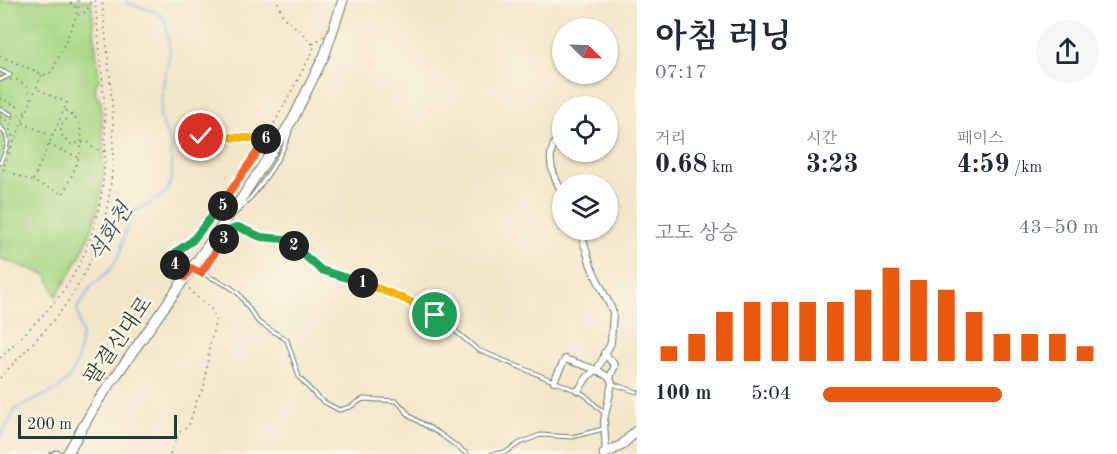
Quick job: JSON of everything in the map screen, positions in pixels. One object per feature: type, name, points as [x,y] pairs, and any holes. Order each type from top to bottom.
[{"type":"main road","name":"팔결신대로","points":[[65,454],[98,401],[185,277],[193,269],[293,119],[326,54],[343,0]]},
{"type":"main road","points":[[609,453],[637,430]]},
{"type":"street","points":[[552,147],[550,164],[554,174]]},
{"type":"street","points":[[578,391],[588,376],[597,370],[612,337],[613,312],[591,266],[583,240]]},
{"type":"street","points":[[604,353],[615,365],[603,429],[609,453]]},
{"type":"street","points":[[554,381],[565,359],[597,370],[611,380]]},
{"type":"lane","points":[[0,70],[10,75],[0,80]]},
{"type":"lane","points":[[0,109],[11,116]]},
{"type":"lane","points":[[0,127],[8,138],[8,146],[0,163]]},
{"type":"lane","points":[[201,273],[234,227],[261,237],[283,239],[321,270],[392,292],[417,304],[441,319],[474,347],[578,391],[605,414]]},
{"type":"lane","points":[[193,269],[230,287],[239,294],[258,322],[287,340],[300,377],[324,402],[339,410],[350,407],[363,399],[398,401],[411,417],[440,434],[467,454]]},
{"type":"lane","points":[[611,380],[637,392]]},
{"type":"lane","points":[[492,454],[506,452],[540,435],[572,437],[603,429]]},
{"type":"lane","points":[[52,454],[56,452],[65,454]]},
{"type":"path","points":[[68,0],[77,10]]},
{"type":"path","points":[[0,56],[48,75],[52,72],[77,15],[78,0]]},
{"type":"path","points":[[77,15],[86,12],[94,0]]},
{"type":"path","points":[[0,358],[58,298],[82,258],[99,209],[105,153],[104,103],[94,0]]},
{"type":"path","points":[[0,378],[68,301],[89,263],[104,228],[114,156],[102,0]]},
{"type":"path","points":[[185,277],[176,268],[174,256],[177,251],[192,241],[224,205],[228,195],[286,105],[314,46],[283,17],[277,0]]},
{"type":"path","points":[[42,74],[3,169],[63,194],[79,157],[82,142],[80,127],[72,114],[64,109]]},
{"type":"path","points":[[5,81],[23,83],[30,92],[30,104]]},
{"type":"path","points":[[33,181],[67,103],[36,89]]},
{"type":"path","points":[[11,116],[18,117],[28,110]]},
{"type":"path","points":[[72,114],[61,125],[61,134],[71,144],[88,142],[97,150],[105,153]]},
{"type":"path","points":[[0,117],[10,122]]},
{"type":"path","points":[[22,123],[52,136]]},
{"type":"path","points":[[201,136],[266,139]]},
{"type":"path","points":[[49,145],[79,157]]},
{"type":"path","points":[[170,454],[179,433],[189,425],[196,402],[204,387],[215,326],[215,314],[190,291],[193,269]]},
{"type":"green space","points":[[0,0],[91,0],[99,80],[95,86],[96,96],[101,101],[102,187],[97,212],[88,237],[77,262],[56,296],[47,275],[0,258]]},
{"type":"waterway","name":"석화천","points":[[0,438],[16,409],[58,389],[70,377],[77,363],[82,335],[77,309],[92,285],[110,270],[120,254],[125,232],[136,211],[153,202],[168,190],[172,176],[171,147],[160,117],[163,85],[170,53],[165,19],[155,11],[127,3],[127,0]]},
{"type":"route","points":[[201,136],[266,139],[228,195],[224,205],[192,241],[181,246],[177,251],[174,262],[178,272],[185,277],[191,268],[201,273],[231,230],[238,227],[261,237],[283,239],[321,270],[392,292],[435,315]]}]
